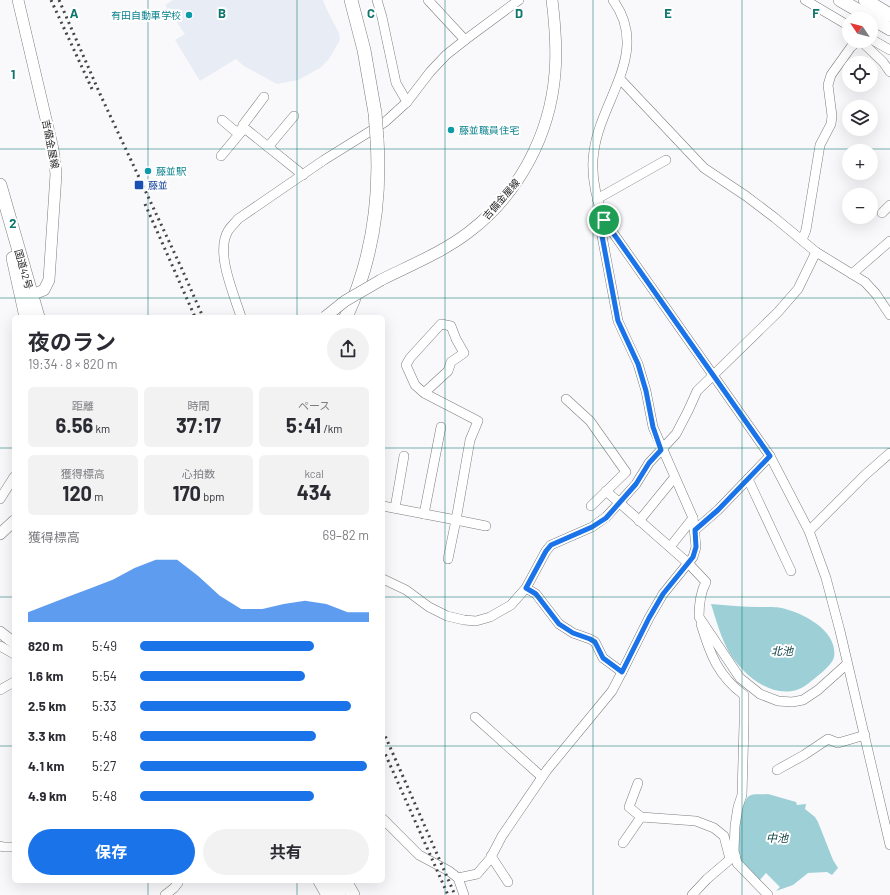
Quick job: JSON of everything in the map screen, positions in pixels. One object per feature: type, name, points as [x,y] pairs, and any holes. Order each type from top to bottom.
[{"type":"highway","points":[[347,315],[361,279],[373,233],[378,191],[375,113],[364,50],[350,0]]},
{"type":"highway","points":[[840,0],[890,29]]},
{"type":"highway","points":[[865,0],[890,15]]},
{"type":"highway","name":"国道42号","points":[[2,191],[14,263],[27,297],[37,315]]},
{"type":"highway","name":"国道42号","points":[[26,315],[27,297]]},
{"type":"highway","points":[[321,883],[328,895]]},
{"type":"highway","points":[[333,883],[340,895]]},
{"type":"highway","points":[[346,883],[353,895]]},
{"type":"main road","name":"吉備金屋線","points":[[18,0],[53,149],[56,174],[49,280],[44,290],[27,297]]},
{"type":"main road","name":"吉備金屋線","points":[[327,315],[345,301],[381,280],[437,252],[470,232],[496,208],[518,181],[541,137],[551,104],[556,58],[552,0]]},
{"type":"main road","points":[[0,534],[12,523]]},
{"type":"main road","points":[[0,632],[12,641]]},
{"type":"street","points":[[377,0],[396,82],[407,102]]},
{"type":"street","points":[[428,0],[465,40]]},
{"type":"street","points":[[240,315],[224,261],[223,250],[227,232],[238,219],[385,122],[407,102],[438,63],[465,40],[519,0]]},
{"type":"street","points":[[613,0],[621,12],[626,28],[626,54],[620,80],[602,118],[594,150],[593,173],[597,200],[604,220],[714,374],[770,456],[809,532],[826,578],[890,844]]},
{"type":"street","points":[[805,0],[842,22]]},
{"type":"street","points":[[878,44],[890,50]]},
{"type":"street","points":[[802,240],[806,230],[820,146],[831,124],[832,116],[828,85],[831,75],[850,48]]},
{"type":"street","points":[[868,48],[883,62],[890,72]]},
{"type":"street","points":[[620,80],[704,168],[746,196],[816,252],[865,282],[876,294],[890,316]]},
{"type":"street","points":[[221,156],[241,132],[243,125],[264,97]]},
{"type":"street","points":[[268,147],[294,116]]},
{"type":"street","points":[[222,120],[236,131],[247,130],[303,175]]},
{"type":"street","points":[[597,200],[666,160]]},
{"type":"street","points":[[882,213],[890,205]]},
{"type":"street","points":[[458,878],[477,874],[491,856],[502,836],[542,777],[612,691],[649,618],[663,594],[689,564],[695,551],[695,530],[693,518],[661,450],[653,427],[646,391],[638,364],[618,321],[602,236],[604,220]]},
{"type":"street","points":[[852,274],[890,241]]},
{"type":"street","points":[[385,580],[406,590],[429,607],[447,616],[476,622],[490,617],[511,605],[526,588],[546,551],[551,545],[592,527],[606,518],[636,484],[649,463],[676,434],[697,391],[778,312],[793,295],[798,289],[816,252]]},
{"type":"street","points":[[424,393],[448,370],[451,362],[464,353],[451,326],[441,324],[410,358],[406,365],[415,385],[424,393],[478,421],[470,440],[448,559]]},
{"type":"street","points":[[566,399],[590,421],[626,472],[591,506]]},
{"type":"street","points":[[424,514],[440,428]]},
{"type":"street","points":[[809,532],[865,475],[890,453]]},
{"type":"street","points":[[395,508],[404,456]]},
{"type":"street","points":[[695,530],[770,456]]},
{"type":"street","points":[[639,521],[674,478]]},
{"type":"street","points":[[748,479],[791,571]]},
{"type":"street","points":[[0,499],[12,480]]},
{"type":"street","points":[[606,491],[689,564],[706,582],[701,590],[699,617],[708,648],[722,674],[732,686],[744,695],[742,795],[738,807],[735,826],[734,851],[732,857],[707,879],[692,895]]},
{"type":"street","points":[[385,506],[486,526]]},
{"type":"street","points":[[670,548],[693,518]]},
{"type":"street","points":[[526,588],[536,594],[559,624],[573,633],[595,642],[603,658],[622,672]]},
{"type":"street","points":[[699,617],[740,678],[760,694],[778,701],[792,702],[803,700],[818,690],[847,664]]},
{"type":"street","points":[[0,646],[12,653]]},
{"type":"street","points":[[0,690],[12,683]]},
{"type":"street","points":[[475,717],[542,777]]},
{"type":"street","points":[[777,770],[804,755],[828,739],[838,743],[865,735]]},
{"type":"street","points":[[638,783],[629,807],[641,817],[696,821],[714,828],[724,836],[732,857],[768,895]]},
{"type":"street","points":[[623,843],[641,817]]},
{"type":"street","points":[[385,821],[419,856],[449,871],[458,878],[464,895]]},
{"type":"street","points":[[0,846],[12,846]]},
{"type":"street","points":[[491,856],[508,882]]},
{"type":"street","points":[[165,895],[174,888],[177,883]]},
{"type":"shaded area","points":[[173,0],[323,0],[339,33],[340,40],[329,59],[320,68],[298,80],[277,84],[244,66],[236,59],[200,81],[175,40],[185,34],[165,5]]},
{"type":"water","name":"北池","points":[[711,604],[747,607],[776,607],[787,609],[807,617],[821,628],[832,641],[834,649],[833,660],[823,671],[800,689],[778,691],[768,688],[759,683],[742,669],[729,652],[719,629]]},
{"type":"water","name":"中池","points":[[768,794],[796,802],[797,805],[806,804],[805,809],[815,817],[818,822],[833,860],[838,868],[832,875],[827,872],[808,873],[793,885],[776,891],[780,887],[766,873],[759,881],[750,873],[740,860],[738,850],[739,824],[741,815],[743,807],[749,796]]},
{"type":"railway","points":[[51,0],[92,89]]},
{"type":"railway","points":[[59,0],[100,94],[202,315]]},
{"type":"railway","points":[[145,204],[194,315]]},
{"type":"railway","points":[[385,736],[455,895]]},
{"type":"railway","points":[[385,753],[448,895]]},
{"type":"place","name":"有田自動車学校","points":[[189,15]]},
{"type":"place","name":"藤並職員住宅","points":[[451,130]]},
{"type":"place","name":"藤並駅","points":[[148,171]]},
{"type":"place","name":"藤並","points":[[139,185]]},
{"type":"route","points":[[604,220],[643,277],[714,374],[770,456],[718,510],[695,530],[696,547],[693,557],[689,564],[663,594],[649,618],[622,672],[603,658],[595,642],[573,633],[559,624],[536,594],[526,588],[546,551],[551,545],[592,527],[606,518],[636,484],[649,463],[661,450],[653,427],[646,391],[638,364],[618,321],[602,236],[604,220]]}]
